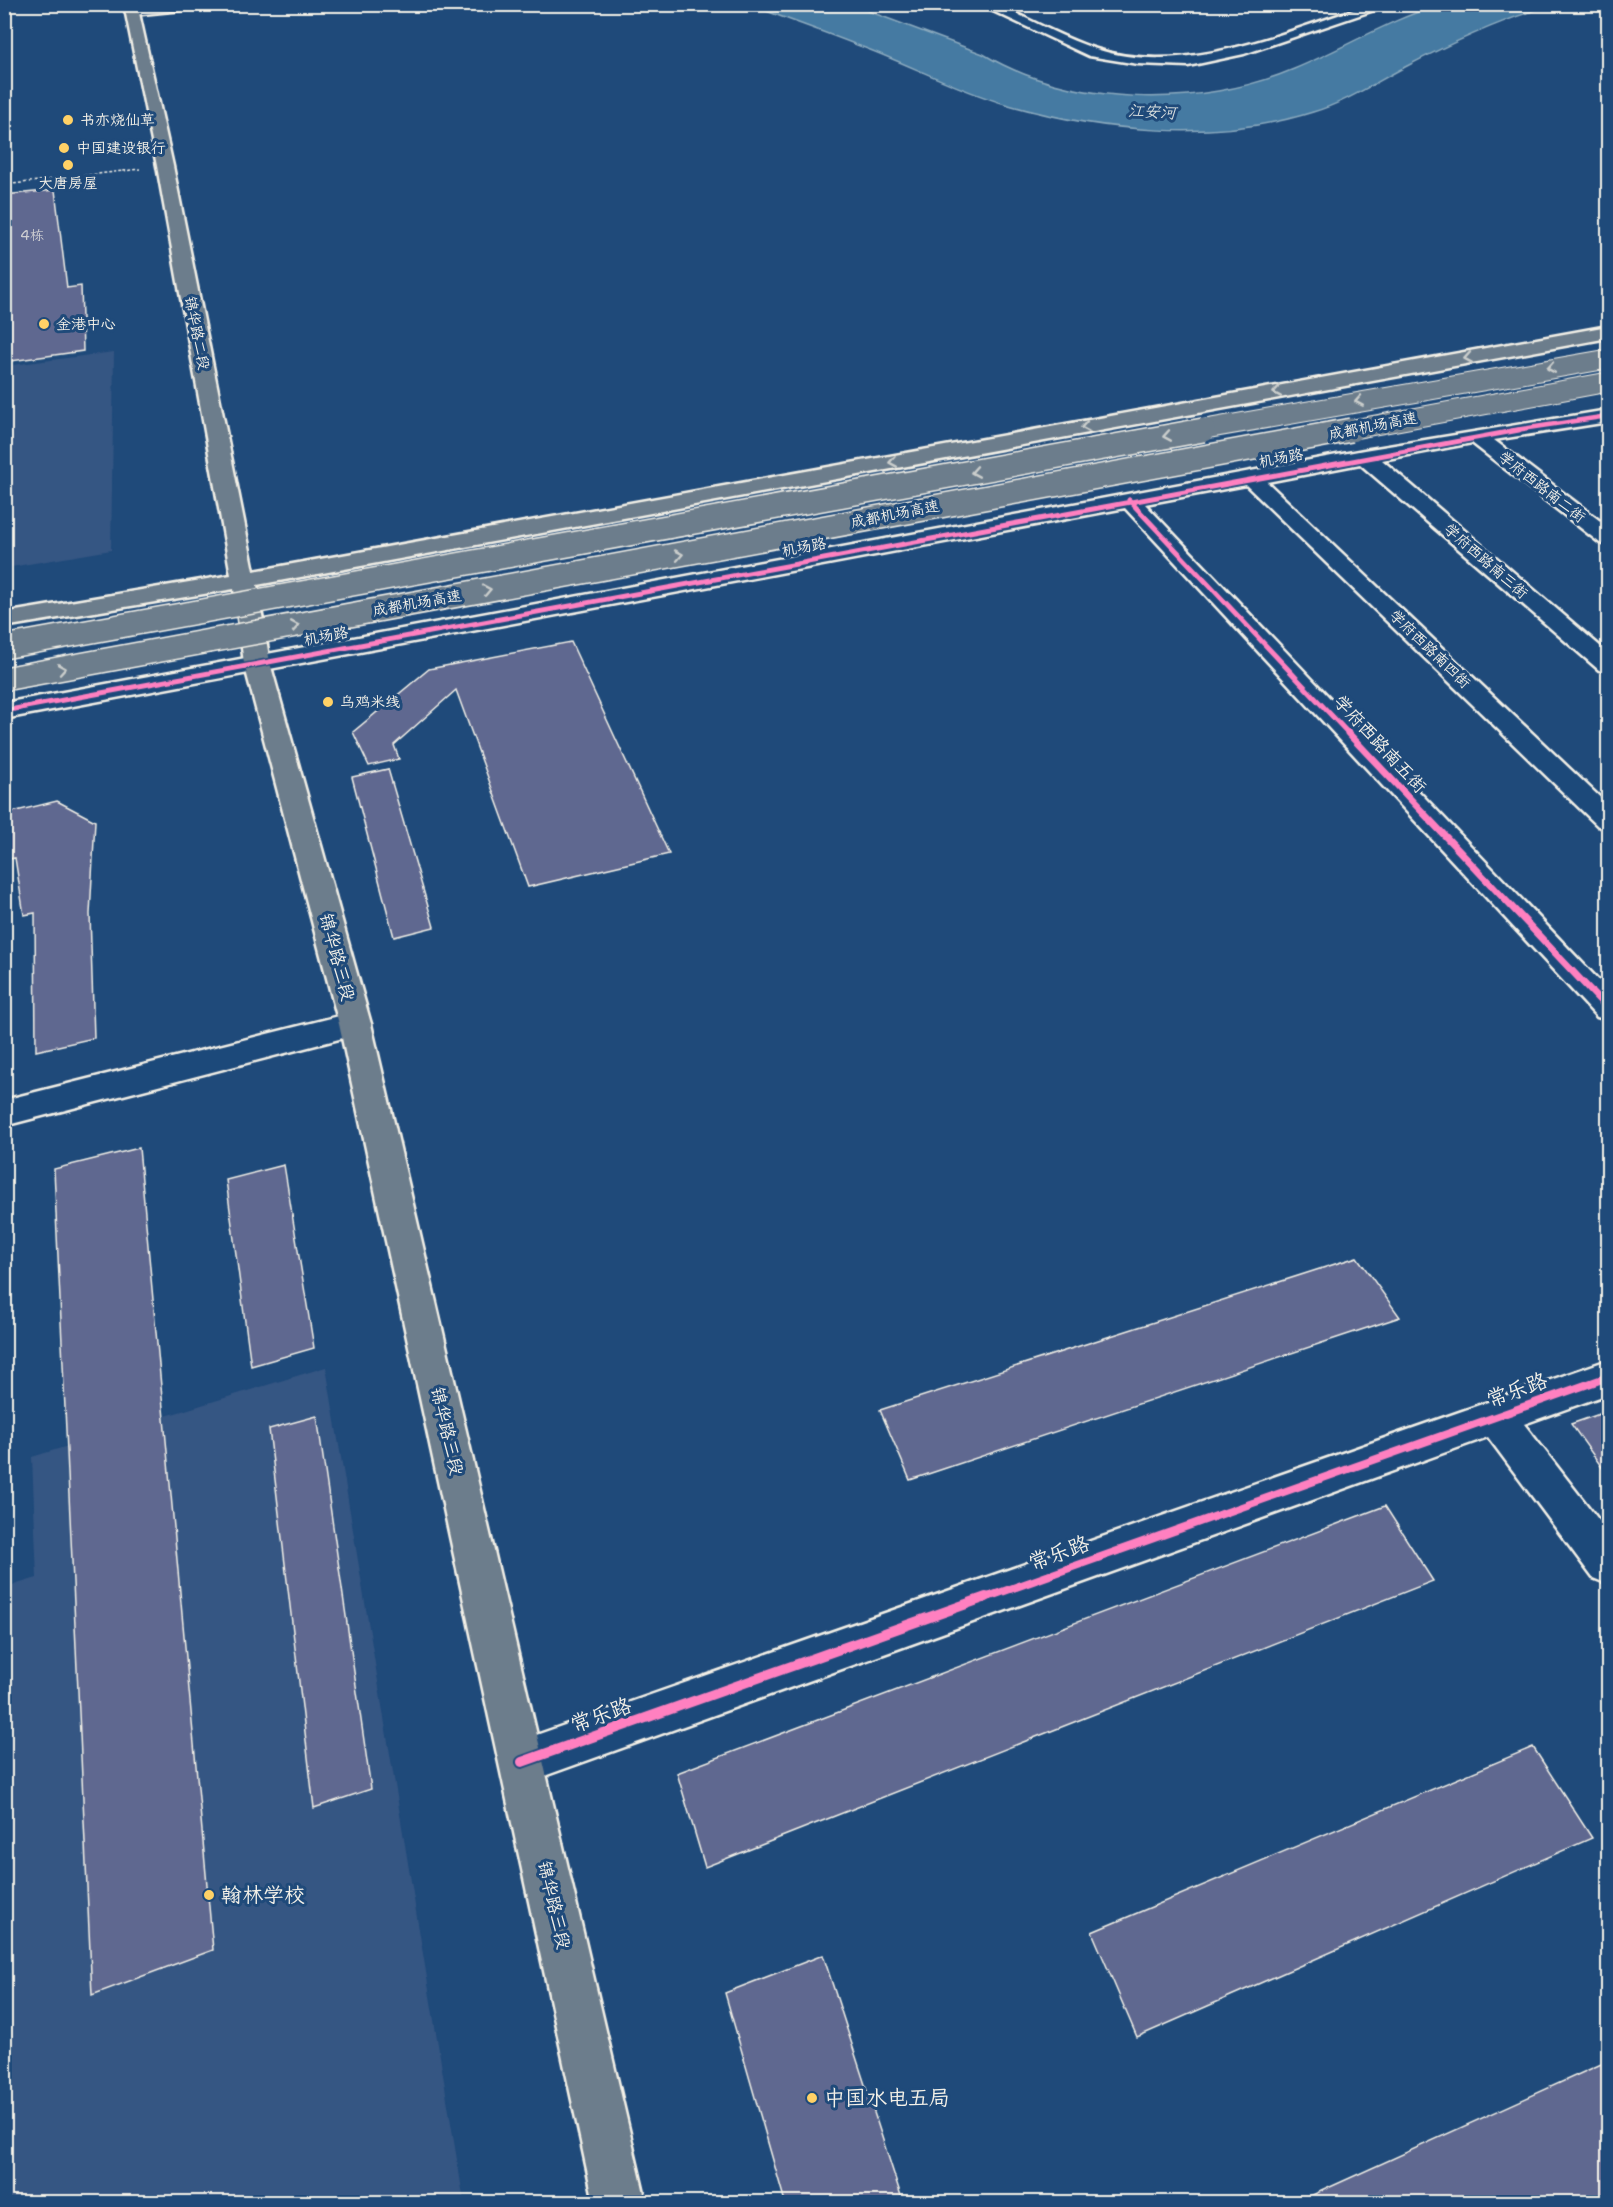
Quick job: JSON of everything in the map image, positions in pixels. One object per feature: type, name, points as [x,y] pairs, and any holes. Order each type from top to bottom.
[{"type":"main road","name":"锦华路二段","points":[[131,8],[165,166],[244,580],[257,663]]},
{"type":"main road","points":[[4,620],[244,580],[1608,332]]},
{"type":"main road","name":"成都机场高速","points":[[4,648],[1359,401],[1608,358]]},
{"type":"main road","name":"成都机场高速","points":[[4,679],[1608,382]]},
{"type":"main road","name":"锦华路三段","points":[[257,663],[355,1024],[620,2202]]},
{"type":"street","points":[[131,8],[202,4]]},
{"type":"street","points":[[984,4],[1094,53],[1138,60],[1188,62],[1271,41],[1386,4]]},
{"type":"street","name":"机场路","points":[[4,711],[1364,456],[1608,416]]},
{"type":"street","points":[[1581,421],[1608,440]]},
{"type":"street","name":"学府西路南二街","points":[[1476,436],[1608,538]]},
{"type":"street","name":"学府西路南三街","points":[[1364,456],[1608,665]]},
{"type":"street","name":"学府西路南四街","points":[[1251,478],[1608,820]]},
{"type":"street","name":"学府西路南五街","points":[[1129,500],[1608,1009]]},
{"type":"street","points":[[4,1113],[355,1024]]},
{"type":"street","name":"常乐路","points":[[522,1762],[1608,1377]]},
{"type":"street","points":[[1496,1417],[1608,1564]]},
{"type":"path","points":[[4,185],[165,166]]},
{"type":"shaded area","points":[[114,352],[111,550],[5,568],[5,366]]},
{"type":"shaded area","name":"翰林学校","points":[[326,1367],[464,2202],[5,2202],[4,1588],[37,1578],[32,1457]]},
{"type":"water","name":"江安河","points":[[1452,3],[1553,5],[1515,17],[1460,40],[1326,108],[1276,122],[1237,128],[1159,130],[1080,121],[1005,104],[751,5],[852,5],[983,54],[1018,72],[1056,84],[1096,93],[1178,96],[1218,91],[1257,82],[1294,69],[1420,11],[1439,5]]},
{"type":"building","points":[[55,190],[67,288],[81,286],[83,351],[4,362],[4,195]]},
{"type":"building","points":[[571,642],[669,854],[528,887],[456,690],[394,745],[399,759],[369,766],[353,732],[429,669]]},
{"type":"building","points":[[388,769],[434,927],[394,937],[352,777]]},
{"type":"building","points":[[57,801],[95,821],[90,914],[94,1038],[36,1051],[35,913],[24,915],[15,858],[4,860],[4,814]]},
{"type":"building","points":[[139,1148],[213,1950],[92,1995],[54,1169]]},
{"type":"building","points":[[284,1165],[314,1348],[251,1366],[226,1180]]},
{"type":"building","points":[[1357,1257],[1400,1317],[910,1480],[880,1410]]},
{"type":"building","points":[[1608,1411],[1608,1476],[1571,1424]]},
{"type":"building","points":[[317,1416],[371,1789],[314,1808],[269,1429]]},
{"type":"building","points":[[1385,1506],[1433,1581],[705,1867],[677,1773]]},
{"type":"building","points":[[1533,1747],[1592,1838],[1137,2037],[1092,1932]]},
{"type":"building","name":"中国水电五局","points":[[823,1955],[903,2202],[785,2202],[725,1993]]},
{"type":"building","points":[[1608,2061],[1608,2195],[1593,2202],[1297,2202]]},
{"type":"cycle path","points":[[4,711],[1476,436],[1608,416]]},
{"type":"cycle path","points":[[1129,500],[1608,1009]]},
{"type":"cycle path","points":[[522,1762],[1608,1377]]},
{"type":"place","name":"书亦烧仙草","points":[[68,120]]},
{"type":"place","name":"中国建设银行","points":[[64,148]]},
{"type":"place","name":"大唐房屋","points":[[68,165]]},
{"type":"place","name":"金港中心","points":[[44,324]]},
{"type":"place","name":"乌鸡米线","points":[[328,702]]},
{"type":"place","name":"翰林学校","points":[[209,1895]]},
{"type":"place","name":"中国水电五局","points":[[812,2098]]}]
